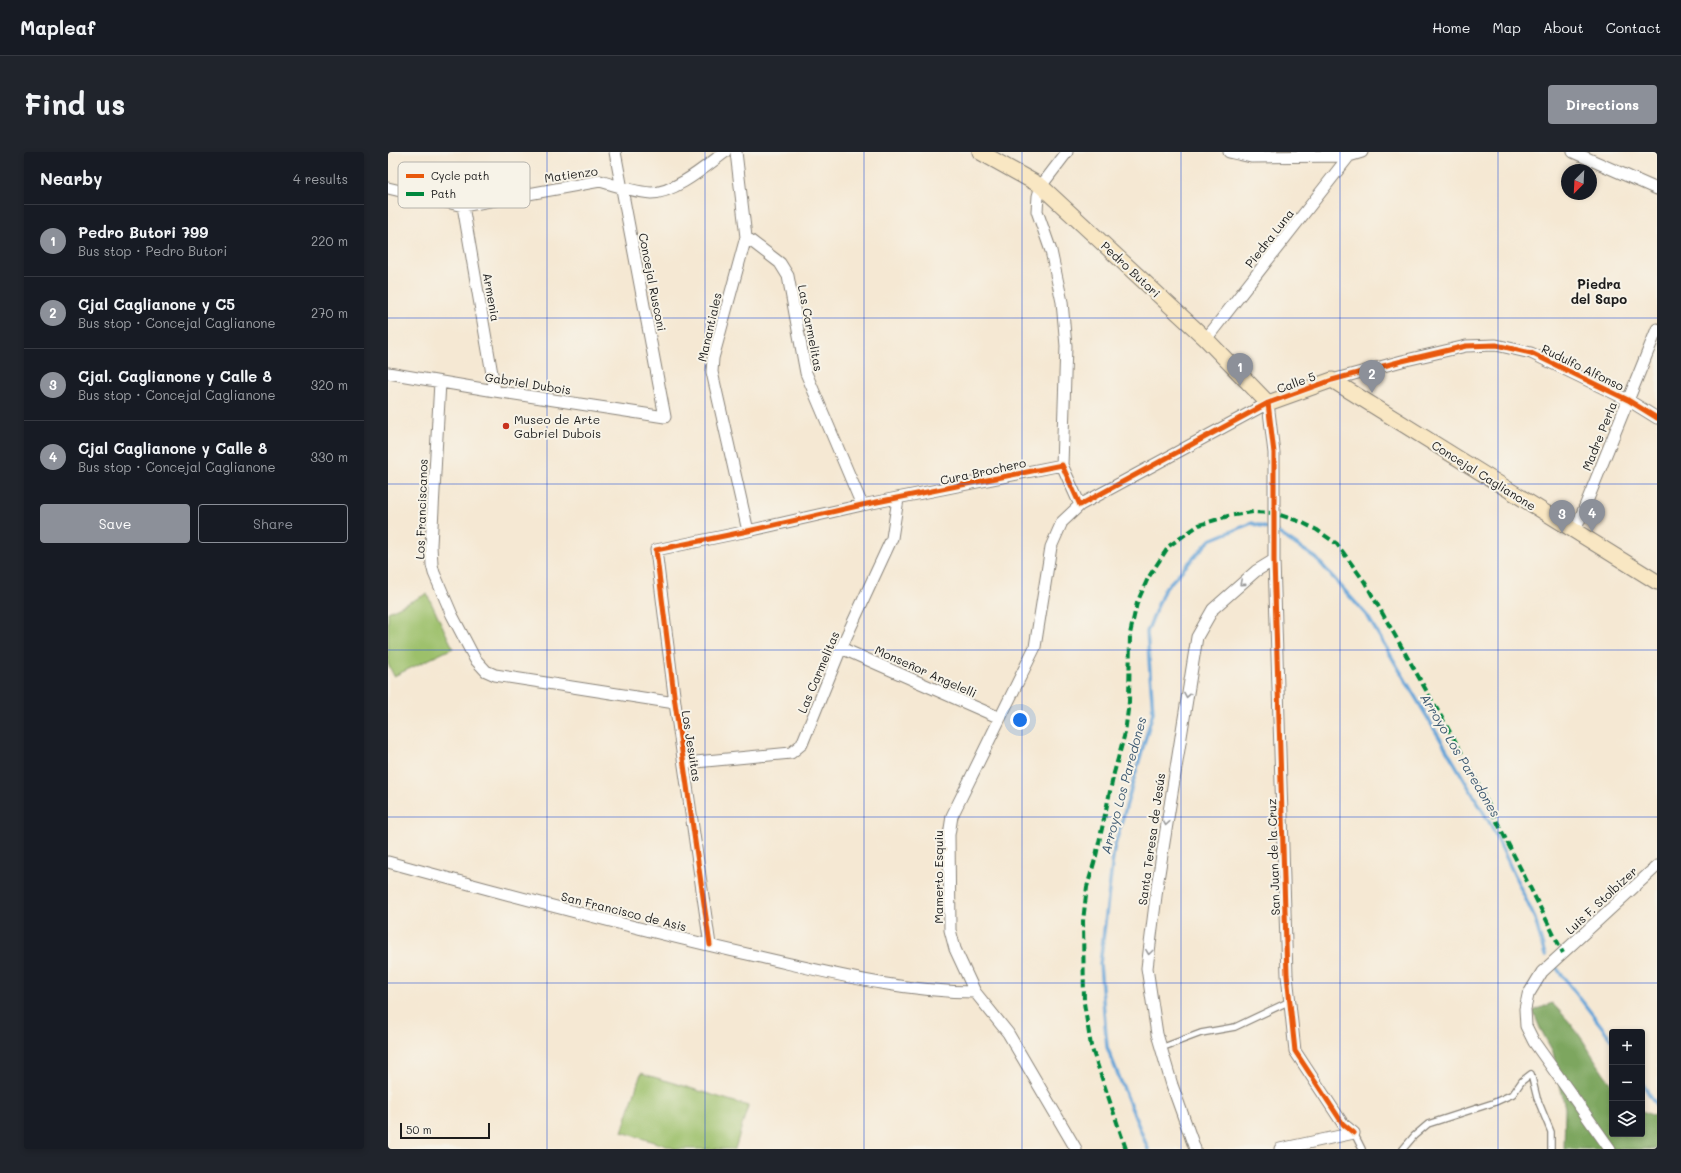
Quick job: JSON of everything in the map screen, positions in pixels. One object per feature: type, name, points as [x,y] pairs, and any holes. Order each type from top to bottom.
[{"type":"street","name":"Concejal Rusconi","points":[[615,152],[665,417]]},
{"type":"street","name":"Matienzo","points":[[530,194],[600,181],[651,193],[671,188],[690,178],[725,152]]},
{"type":"street","name":"Manantiales","points":[[736,152],[746,237],[712,358],[712,372],[748,531]]},
{"type":"street","name":"Pedro Butori","points":[[980,152],[1041,186],[1206,339],[1268,403]]},
{"type":"street","points":[[1068,152],[1041,186],[1038,196],[1037,210],[1051,251],[1062,302],[1066,346],[1062,465],[1080,506],[1268,403]]},
{"type":"street","points":[[1229,152],[1251,157],[1349,154],[1362,152]]},
{"type":"street","points":[[1573,152],[1657,189]]},
{"type":"street","name":"Piedra Luna","points":[[1206,339],[1349,154]]},
{"type":"street","name":"Matienzo","points":[[388,188],[398,190]]},
{"type":"street","name":"Armenia","points":[[463,208],[495,392]]},
{"type":"street","name":"Las Carmelitas","points":[[746,237],[780,263],[788,276],[806,373],[862,505]]},
{"type":"street","name":"Madre Perla","points":[[1575,531],[1657,329]]},
{"type":"street","name":"Rudulfo Alfonso","points":[[1332,380],[1402,361],[1466,346],[1496,345],[1531,353],[1628,400],[1657,418]]},
{"type":"street","name":"Gabriel Dubois","points":[[388,373],[495,392],[665,417]]},
{"type":"street","name":"Calle 5","points":[[1268,403],[1332,380]]},
{"type":"street","name":"Concejal Caglianone","points":[[1332,380],[1657,582]]},
{"type":"street","name":"Los Franciscanos","points":[[440,382],[431,545],[432,565],[439,587],[475,659],[486,671],[495,675],[675,704]]},
{"type":"street","name":"San Juan de la Cruz","points":[[1268,403],[1274,453],[1274,560],[1287,967],[1295,1051],[1343,1124],[1354,1133]]},
{"type":"street","name":"Cura Brochero","points":[[656,550],[862,505],[1062,465]]},
{"type":"street","name":"Las Carmelitas","points":[[685,763],[791,753],[802,744],[842,648],[892,538],[898,499]]},
{"type":"street","name":"Mamerto Esquiu","points":[[1076,1149],[1008,1033],[975,992],[955,949],[950,930],[949,835],[952,816],[1035,647],[1051,547],[1062,522],[1080,506]]},
{"type":"street","name":"Los Jesuitas","points":[[656,550],[675,704],[685,763],[710,945]]},
{"type":"street","name":"Santa Teresa de Jesús","points":[[1196,1149],[1172,1085],[1157,1034],[1147,968],[1158,880],[1197,637],[1213,609],[1256,572],[1274,560]]},
{"type":"street","name":"Monseñor Angelelli","points":[[842,648],[1000,718]]},
{"type":"street","name":"San Francisco de Asis","points":[[388,862],[550,906],[710,945],[879,983],[943,992],[975,992]]},
{"type":"street","name":"Luis F. Stolbizer","points":[[1610,1149],[1534,1042],[1526,1026],[1525,1009],[1528,995],[1542,972],[1657,866]]},
{"type":"street","points":[[1280,1149],[1354,1133]]},
{"type":"lane","points":[[1161,1048],[1201,1034],[1235,1027],[1290,1001]]},
{"type":"lane","points":[[1403,1149],[1414,1136],[1428,1124],[1493,1103],[1513,1094],[1522,1081],[1531,1074],[1536,1098],[1551,1132],[1551,1149]]},
{"type":"lane","points":[[1354,1133],[1362,1149]]},
{"type":"green space","points":[[427,594],[453,648],[394,676],[388,664],[388,612]]},
{"type":"green space","points":[[1552,1003],[1577,1032],[1609,1080],[1609,1137],[1645,1137],[1645,1112],[1657,1117],[1657,1149],[1564,1149],[1565,1108],[1553,1052],[1533,1011]]},
{"type":"green space","points":[[641,1073],[748,1106],[735,1149],[676,1149],[622,1132]]},
{"type":"waterway","name":"Arroyo Los Paredones","points":[[1148,1149],[1107,1047],[1100,964],[1114,849],[1153,712],[1147,632],[1164,590],[1210,540],[1252,523],[1272,530]]},
{"type":"waterway","name":"Arroyo Los Paredones","points":[[1277,532],[1316,558],[1368,617],[1491,825],[1535,919],[1545,955]]},
{"type":"waterway","name":"Arroyo Los Paredones","points":[[1555,966],[1609,1036]]},
{"type":"waterway","name":"Arroyo Los Paredones","points":[[1645,1088],[1657,1106]]},
{"type":"marked path","points":[[1126,1149],[1091,1046],[1084,1003],[1083,921],[1087,887],[1096,856],[1114,773],[1125,733],[1129,702],[1130,634],[1137,603],[1148,578],[1169,546],[1199,525],[1228,516],[1253,512],[1274,513],[1301,522],[1317,530],[1337,544],[1364,581],[1467,762],[1563,953]]},
{"type":"cycle path","points":[[710,945],[675,703],[656,550],[862,505],[1062,465],[1080,505],[1268,403],[1332,380],[1402,361],[1466,346],[1496,345],[1531,353],[1628,400],[1657,418]]},
{"type":"cycle path","points":[[1268,403],[1274,453],[1274,560],[1287,975],[1295,1051],[1343,1124],[1354,1133]]},
{"type":"place","name":"Pedro Butori 799","points":[[1240,386]]},
{"type":"place","name":"Cjal Caglianone y C5","points":[[1372,393]]},
{"type":"place","name":"Museo de Arte Gabriel Dubois","points":[[506,426]]},
{"type":"place","name":"Cjal Caglianone y Calle 8","points":[[1592,532]]},
{"type":"place","name":"Cjal. Caglianone y Calle 8","points":[[1562,533]]},
{"type":"district","name":"Piedra del Sapo","points":[[1599,290]]}]
